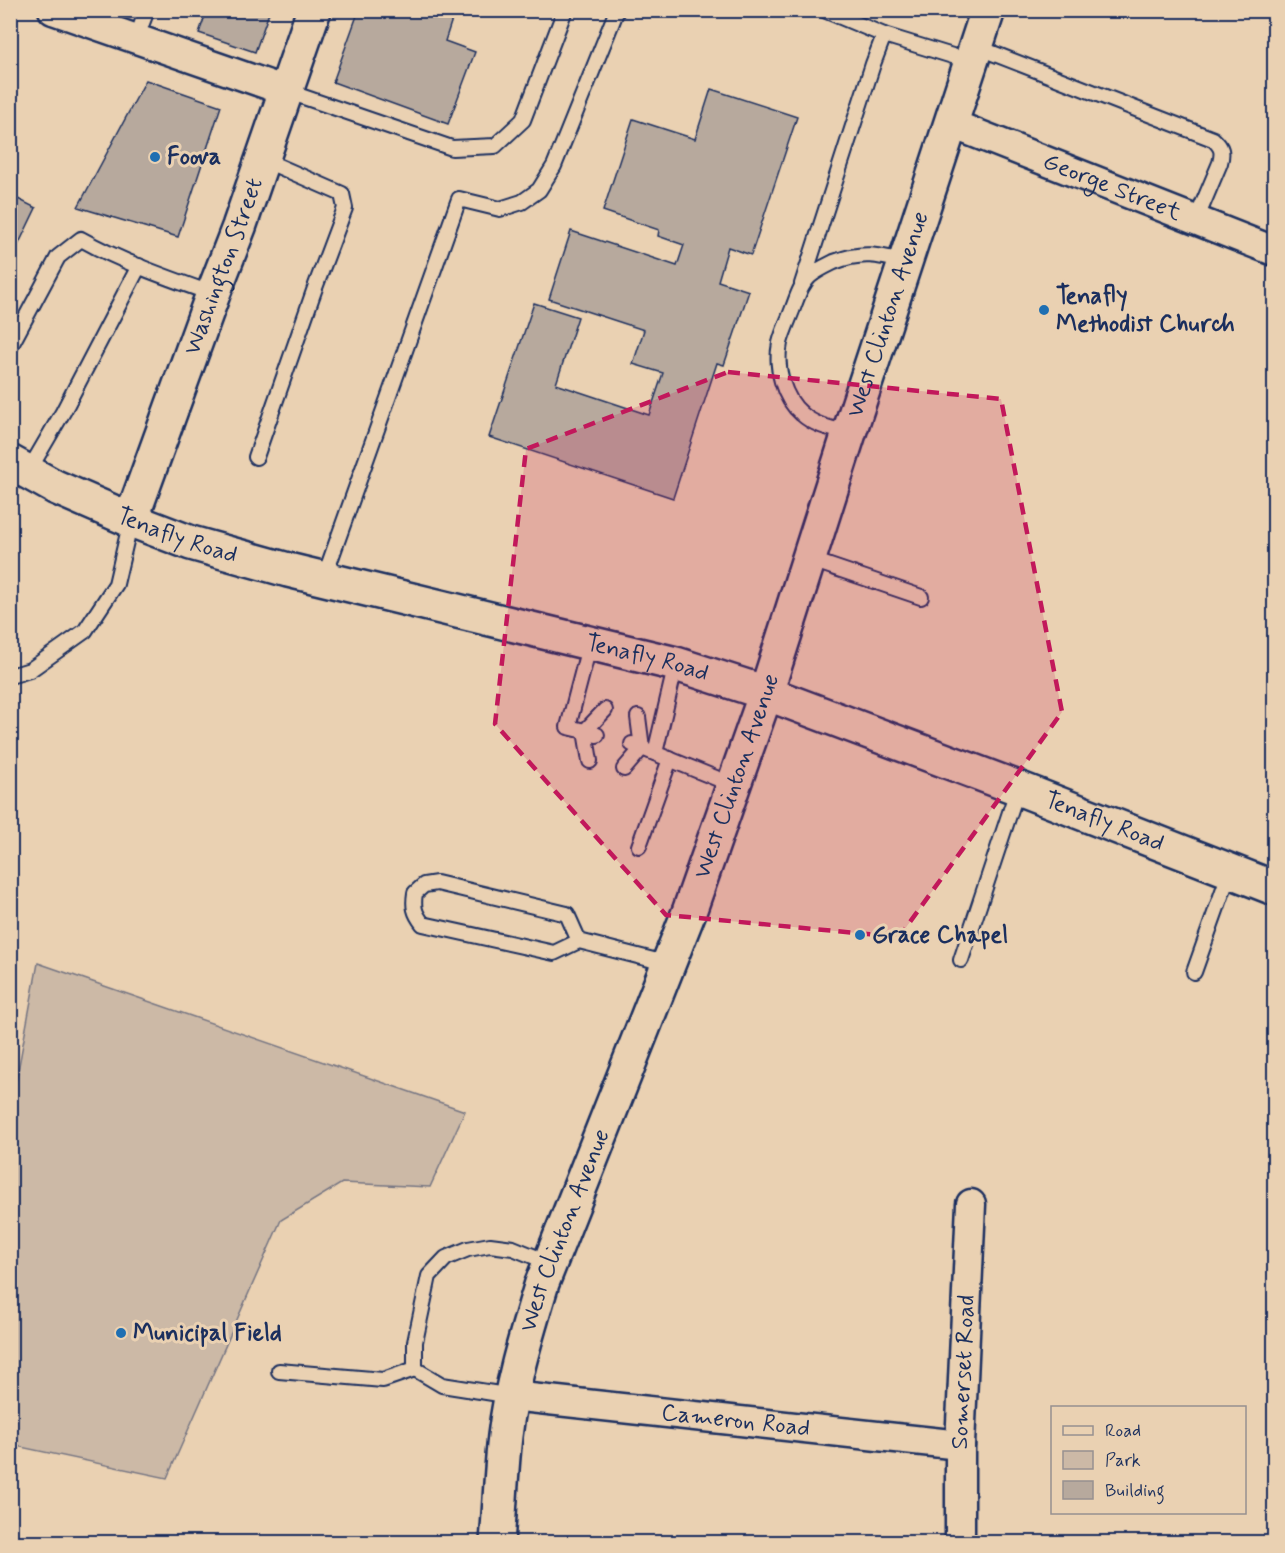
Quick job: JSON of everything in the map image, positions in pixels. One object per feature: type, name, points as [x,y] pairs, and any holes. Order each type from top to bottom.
[{"type":"street","points":[[53,10],[286,91]]},
{"type":"street","name":"Washington Street","points":[[131,520],[239,227],[314,10]]},
{"type":"street","name":"West Clinton Avenue","points":[[497,1542],[506,1435],[512,1396],[528,1327],[542,1283],[689,912],[766,693],[988,10]]},
{"type":"street","name":"George Street","points":[[952,124],[1275,251]]},
{"type":"street","name":"Tenafly Road","points":[[19,467],[55,487],[191,543],[288,570],[676,664],[766,693],[1275,888]]},
{"type":"street","name":"Somerset Road","points":[[960,1542],[960,1444],[970,1204]]},
{"type":"street","name":"Cameron Road","points":[[512,1396],[960,1444]]},
{"type":"lane","points":[[136,39],[147,10]]},
{"type":"lane","points":[[286,91],[452,148],[495,146],[523,120],[566,10]]},
{"type":"lane","points":[[324,578],[459,199],[500,209],[522,202],[539,190],[554,166],[617,10]]},
{"type":"lane","points":[[824,10],[884,35],[974,54],[1213,139],[1220,145],[1223,154],[1196,220]]},
{"type":"lane","points":[[849,433],[818,424],[803,415],[792,404],[781,375],[780,342],[801,288],[884,35]]},
{"type":"lane","points":[[256,457],[345,208],[342,194],[262,159]]},
{"type":"lane","points":[[10,347],[58,257],[81,238],[138,266],[213,294]]},
{"type":"lane","points":[[801,288],[810,276],[825,266],[845,258],[862,254],[877,254],[906,262]]},
{"type":"lane","points":[[19,467],[63,412],[138,266]]},
{"type":"lane","points":[[10,676],[30,670],[85,631],[116,584],[131,520]]},
{"type":"lane","points":[[809,559],[921,597]]},
{"type":"lane","points":[[590,643],[568,727],[591,733]]},
{"type":"lane","points":[[624,769],[643,748],[676,664]]},
{"type":"lane","points":[[590,761],[591,733],[605,710]]},
{"type":"lane","points":[[638,717],[643,748]]},
{"type":"lane","points":[[643,748],[733,785]]},
{"type":"lane","points":[[639,846],[670,759]]},
{"type":"lane","points":[[961,960],[1018,788]]},
{"type":"lane","points":[[1194,972],[1230,871]]},
{"type":"lane","points":[[579,941],[567,914],[437,883],[424,885],[415,893],[413,905],[415,915],[423,924],[554,953],[579,941],[669,964]]},
{"type":"lane","points":[[415,1369],[415,1342],[429,1276],[446,1258],[468,1249],[490,1245],[513,1248],[550,1263]]},
{"type":"lane","points":[[279,1371],[383,1380],[415,1369],[442,1385],[512,1396]]},
{"type":"highlighted area","points":[[728,372],[1001,399],[1062,712],[899,937],[666,915],[495,724],[526,449]]},
{"type":"green space","name":"Municipal Field","points":[[38,963],[465,1111],[430,1187],[342,1183],[281,1220],[167,1478],[11,1445],[11,1109]]},
{"type":"building","points":[[207,10],[270,10],[255,52],[199,33]]},
{"type":"building","points":[[359,10],[455,10],[445,41],[475,52],[448,124],[333,82]]},
{"type":"building","name":"Foova","points":[[146,80],[221,106],[178,237],[78,207]]},
{"type":"building","points":[[711,89],[797,117],[751,255],[728,247],[718,281],[749,291],[724,365],[717,363],[673,498],[489,437],[534,303],[578,317],[556,384],[649,415],[663,373],[633,364],[644,330],[549,299],[571,231],[677,266],[684,245],[658,236],[659,230],[603,211],[633,119],[695,139]]},
{"type":"building","points":[[10,195],[36,208],[10,262]]},
{"type":"place","name":"Foova","points":[[155,157]]},
{"type":"place","name":"Tenafly Methodist Church","points":[[1044,310]]},
{"type":"place","name":"Grace Chapel","points":[[860,935]]},
{"type":"place","name":"Municipal Field","points":[[121,1333]]}]
